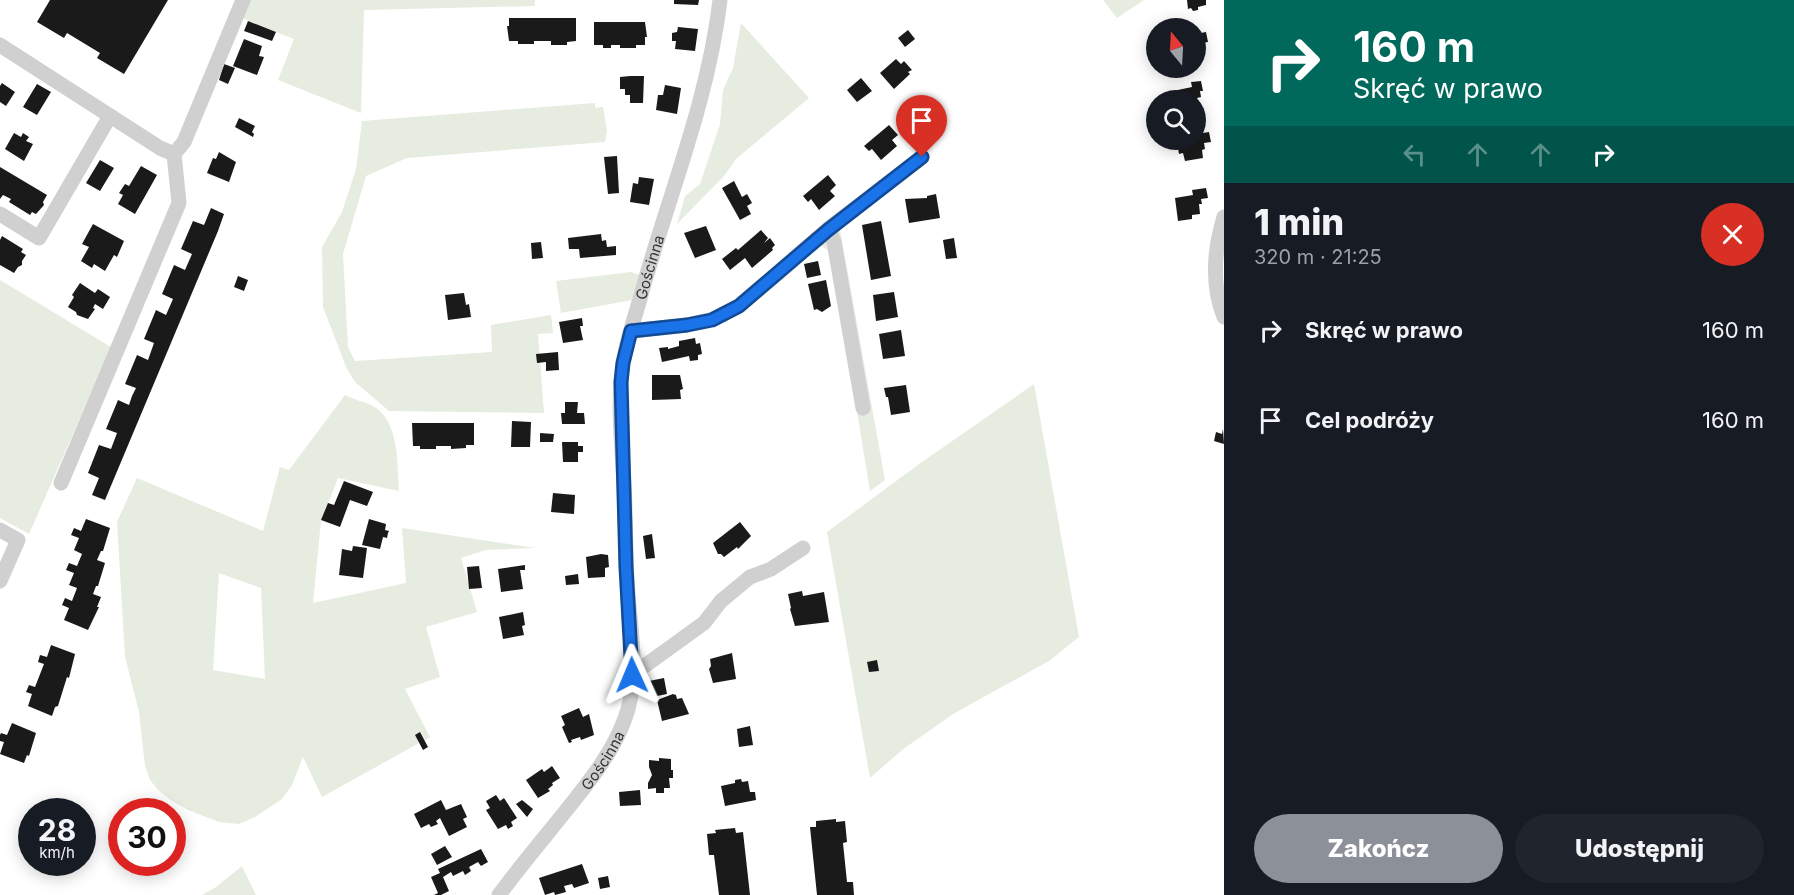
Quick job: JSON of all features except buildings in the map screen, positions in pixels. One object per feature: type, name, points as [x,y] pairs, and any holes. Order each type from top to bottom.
[{"type":"street","points":[[61,483],[179,203],[174,154],[184,142],[243,0]]},
{"type":"street","name":"Gościnna","points":[[502,894],[601,766],[625,720],[631,699],[621,382],[623,363],[648,270],[686,153],[707,76],[720,0]]},
{"type":"street","points":[[0,45],[160,148],[174,154]]},
{"type":"street","points":[[0,214],[39,238],[110,116]]},
{"type":"street","points":[[631,331],[712,320],[739,306],[828,230],[922,157]]},
{"type":"street","points":[[1224,217],[1215,252],[1215,278],[1224,317]]},
{"type":"street","points":[[828,230],[834,243],[863,408]]},
{"type":"street","points":[[0,530],[18,540],[0,582]]},
{"type":"street","points":[[632,675],[704,623],[721,601],[750,577],[771,569],[803,548]]},
{"type":"shaded area","points":[[246,0],[535,0],[535,6],[364,10],[361,113],[278,80],[294,39],[239,17]]},
{"type":"shaded area","points":[[1103,0],[1144,0],[1117,18]]},
{"type":"shaded area","points":[[741,23],[809,98],[736,159],[724,176],[677,224],[685,196],[700,184],[720,124],[723,90],[733,68]]},
{"type":"shaded area","points":[[595,103],[595,108],[603,107],[607,131],[605,142],[407,158],[366,176],[343,254],[348,347],[355,361],[492,352],[491,325],[551,315],[553,333],[538,334],[544,413],[389,411],[355,382],[347,369],[323,307],[322,247],[342,212],[356,169],[362,121]]},
{"type":"shaded area","points":[[839,224],[885,480],[870,491],[831,252],[816,243]]},
{"type":"shaded area","points":[[631,272],[639,275],[632,300],[561,313],[556,281]]},
{"type":"shaded area","points":[[0,280],[111,347],[29,534],[0,518]]},
{"type":"shaded area","points":[[1034,384],[1079,637],[1049,661],[953,714],[902,750],[870,778],[827,532]]},
{"type":"shaded area","points":[[345,395],[371,405],[380,412],[392,431],[397,456],[399,491],[338,478],[321,521],[313,603],[406,583],[402,528],[535,548],[486,550],[461,558],[477,612],[426,627],[440,677],[405,689],[430,737],[322,797],[303,757],[292,785],[282,799],[255,817],[239,824],[219,822],[186,809],[186,798],[168,798],[150,780],[145,766],[139,712],[125,657],[117,522],[137,478],[263,531],[280,467],[289,470]],"holes":[[[219,573],[261,588],[265,679],[213,670]]]},
{"type":"shaded area","points":[[242,866],[256,895],[202,895],[216,887]]},
{"type":"route","points":[[632,675],[621,419],[623,363],[631,331],[712,320],[739,306],[828,230],[922,157]]}]
